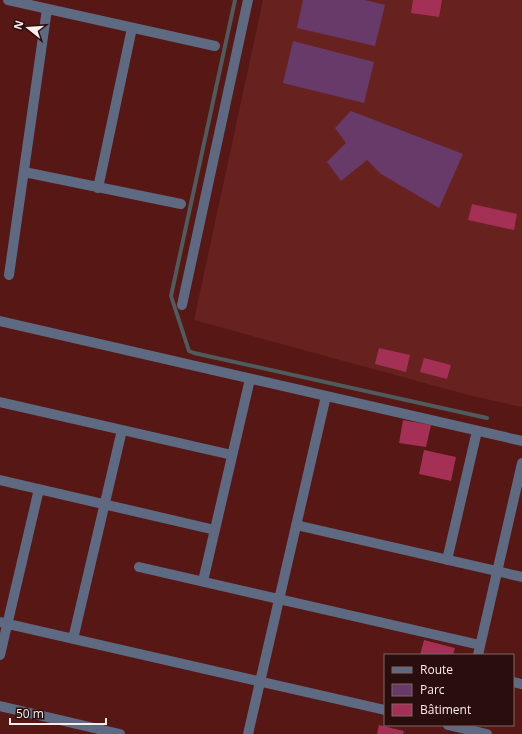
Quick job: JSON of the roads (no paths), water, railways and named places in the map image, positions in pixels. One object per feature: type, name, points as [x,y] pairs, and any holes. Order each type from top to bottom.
[{"type":"street","points":[[8,0],[215,46]]},
{"type":"street","points":[[182,305],[248,0]]},
{"type":"street","points":[[10,274],[48,9]]},
{"type":"street","points":[[98,188],[132,28]]},
{"type":"street","points":[[24,172],[181,204]]},
{"type":"street","points":[[1,324],[522,441]]},
{"type":"street","points":[[203,581],[250,379]]},
{"type":"street","points":[[248,734],[326,396]]},
{"type":"street","points":[[0,402],[232,455]]},
{"type":"street","points":[[73,639],[122,430]]},
{"type":"street","points":[[447,560],[477,431]]},
{"type":"street","points":[[140,567],[279,599],[479,650],[522,463]]},
{"type":"street","points":[[0,480],[215,530]]},
{"type":"street","points":[[0,655],[4,622],[39,489]]},
{"type":"street","points":[[296,525],[522,577]]},
{"type":"street","points":[[4,622],[384,710]]},
{"type":"street","points":[[0,706],[120,734]]},
{"type":"street","points":[[460,729],[487,734]]},
{"type":"waterway","points":[[235,0],[171,296],[189,351],[487,418]]}]
